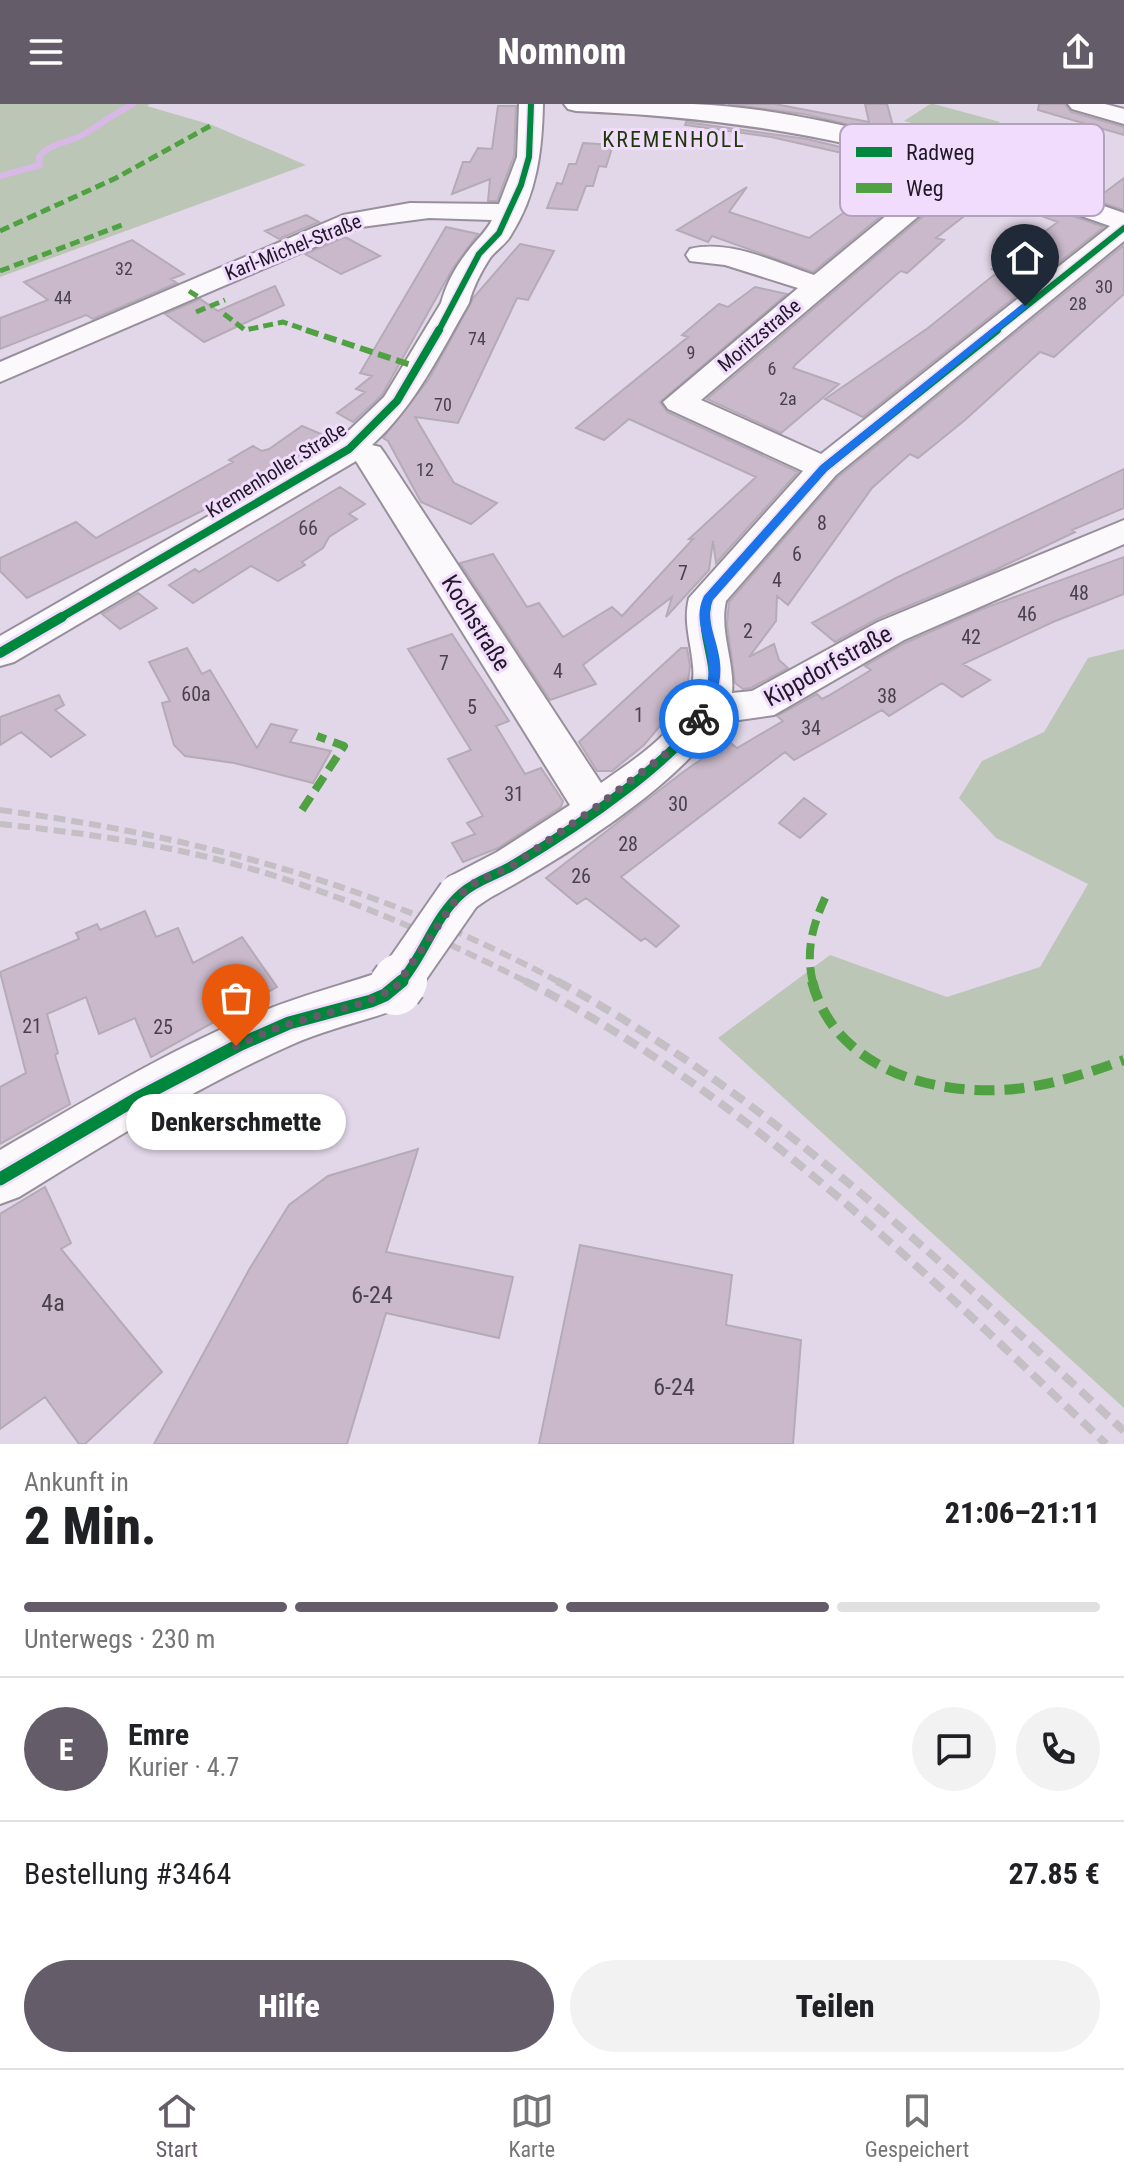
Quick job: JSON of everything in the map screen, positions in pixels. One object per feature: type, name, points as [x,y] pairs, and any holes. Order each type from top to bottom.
[{"type":"street","name":"Kremenholler Straße","points":[[0,653],[349,449],[383,418],[397,401],[455,303],[459,288],[479,254],[499,233],[521,185],[529,157],[531,104]]},
{"type":"street","points":[[576,104],[694,110],[841,124]]},
{"type":"street","points":[[1080,104],[1124,117]]},
{"type":"street","name":"Karl-Michel-Straße","points":[[0,373],[352,221],[435,207],[506,213]]},
{"type":"street","name":"Moritzstraße","points":[[824,468],[679,402],[903,216]]},
{"type":"street","points":[[1099,216],[1124,225]]},
{"type":"street","points":[[0,1179],[236,1046],[279,1027],[366,1002],[395,988],[459,895],[476,882],[512,866],[679,744],[706,710],[711,698],[714,659],[704,620],[708,598],[824,468],[1124,225]]},
{"type":"street","points":[[700,255],[728,257],[819,286]]},
{"type":"street","name":"Karl-Michel-Straße","points":[[0,341],[92,335]]},
{"type":"street","name":"Kochstraße","points":[[349,449],[368,454],[373,461],[582,791],[599,805]]},
{"type":"street","name":"Kippdorfstraße","points":[[706,710],[760,705],[891,631],[1124,531]]},
{"type":"green space","points":[[0,104],[150,104],[147,106],[212,125],[306,165],[0,277]]},
{"type":"green space","points":[[934,104],[1000,122],[915,124],[904,121]]},
{"type":"green space","points":[[1124,649],[1124,1408],[718,1038],[830,955],[947,997],[1040,967],[1088,884],[996,838],[959,798],[982,761],[1044,732],[1088,658]]},
{"type":"building","points":[[728,104],[775,104],[869,122],[865,104],[887,104],[892,124],[846,124],[804,114]]},
{"type":"building","points":[[1039,104],[1065,104],[1071,112],[1124,127],[1124,135],[1104,129],[1104,124],[1086,124],[1038,110]]},
{"type":"building","points":[[498,106],[516,106],[514,156],[497,201],[488,201],[490,179],[452,194],[463,162],[470,162],[478,148],[492,149]]},
{"type":"building","points":[[686,122],[807,139],[840,147],[840,152],[771,137],[685,125]]},
{"type":"building","points":[[583,143],[613,145],[606,167],[599,166],[593,186],[586,186],[577,210],[547,208],[557,183],[562,184],[569,164],[576,164]]},
{"type":"building","points":[[1124,178],[1124,210],[1104,203],[1104,193]]},
{"type":"building","points":[[747,187],[729,212],[809,238],[840,215],[881,216],[813,272],[712,236],[708,242],[677,230]]},
{"type":"building","points":[[306,215],[319,222],[279,239],[265,231]]},
{"type":"building","points":[[923,216],[964,216],[936,238],[944,240],[907,273],[901,271],[897,274],[796,364],[793,368],[839,384],[781,433],[707,399]]},
{"type":"building","points":[[1041,216],[1073,216],[1104,227],[863,417],[825,399],[928,328],[999,271],[992,269],[1058,222]]},
{"type":"building","points":[[446,227],[478,234],[453,268],[382,395],[353,422],[337,413],[365,392],[356,389],[372,376],[360,373]]},
{"type":"building","points":[[345,237],[380,256],[341,274],[305,254]]},
{"type":"building","points":[[132,240],[184,274],[171,279],[177,283],[93,319],[86,315],[0,349],[0,318],[48,300],[24,282]]},
{"type":"building","points":[[520,244],[554,251],[528,300],[517,298],[458,423],[415,417],[454,483],[497,503],[471,524],[421,502],[388,441],[383,438],[429,379],[474,297]]},
{"type":"building","points":[[1124,245],[1124,294],[1054,357],[1040,352],[965,420],[918,458],[910,454],[872,488],[788,605],[777,596],[776,621],[749,657],[774,644],[779,660],[788,668],[751,688],[743,689],[735,683],[727,624],[729,602],[837,478]]},
{"type":"building","points":[[275,286],[284,305],[204,342],[165,314],[200,299],[218,311]]},
{"type":"building","points":[[755,287],[787,294],[660,402],[667,412],[798,472],[716,563],[713,541],[709,570],[666,617],[672,597],[583,665],[596,684],[550,700],[460,563],[493,554],[527,607],[539,603],[563,637],[612,607],[622,616],[693,539],[689,539],[756,477],[629,419],[604,440],[576,428],[688,337],[682,335],[719,304],[728,307]]},
{"type":"building","points":[[302,426],[328,437],[262,480],[256,477],[208,508],[27,598],[0,571],[0,558],[76,522],[96,538],[233,462],[229,460],[253,446],[262,451],[269,449]]},
{"type":"building","points":[[1124,469],[1124,508],[1072,530],[1075,532],[993,571],[877,619],[835,642],[812,623],[896,578]]},
{"type":"building","points":[[340,487],[365,504],[349,514],[357,519],[329,537],[323,548],[302,562],[305,565],[278,581],[251,566],[193,603],[169,585],[195,569],[199,572]]},
{"type":"building","points":[[1124,557],[1124,594],[1053,622],[963,664],[990,680],[962,697],[942,683],[889,716],[882,710],[794,760],[785,752],[621,877],[679,926],[656,947],[645,938],[641,941],[586,898],[577,904],[546,878],[728,741],[737,748],[783,721],[777,716],[817,694],[822,699],[828,696],[871,670],[865,666],[905,643],[982,609]]},
{"type":"building","points":[[138,593],[157,608],[120,629],[102,614]]},
{"type":"building","points":[[452,634],[509,721],[496,726],[525,774],[541,768],[563,801],[561,807],[498,848],[463,862],[452,843],[475,834],[467,823],[483,816],[448,759],[471,750],[408,649]]},
{"type":"building","points":[[187,648],[202,674],[210,670],[257,748],[271,724],[297,730],[290,742],[331,751],[313,783],[234,763],[185,756],[174,745],[162,703],[170,701],[149,662]]},
{"type":"building","points":[[681,648],[687,648],[690,666],[686,695],[644,745],[612,771],[597,771],[579,742]]},
{"type":"building","points":[[59,695],[64,705],[55,710],[85,735],[51,757],[21,732],[0,745],[0,717]]},
{"type":"building","points":[[804,798],[826,814],[800,838],[779,823]]},
{"type":"building","points":[[145,911],[156,937],[178,928],[193,963],[242,937],[277,987],[151,1057],[135,1018],[99,1034],[86,997],[47,1014],[58,1053],[55,1055],[70,1104],[0,1144],[0,1087],[26,1073],[0,972],[79,939],[76,933],[97,924],[100,930]]},
{"type":"building","points":[[418,1149],[386,1252],[513,1277],[499,1338],[386,1313],[347,1444],[154,1444],[250,1268],[289,1205],[328,1176]]},
{"type":"building","points":[[45,1187],[71,1243],[61,1249],[162,1372],[85,1444],[79,1444],[45,1397],[0,1429],[0,1214]]},
{"type":"building","points":[[580,1245],[732,1275],[726,1325],[801,1340],[793,1444],[539,1444]]},
{"type":"waterway","points":[[0,176],[40,165],[39,157],[43,152],[84,134],[133,104]]},
{"type":"railway","points":[[0,810],[147,835],[288,870],[426,919],[557,981]]},
{"type":"railway","points":[[0,824],[140,843],[263,872],[379,914],[526,982]]},
{"type":"railway","points":[[557,981],[561,983]]},
{"type":"railway","points":[[557,981],[636,1027],[784,1131],[923,1247],[1124,1431]]},
{"type":"railway","points":[[526,982],[606,1026],[684,1077],[759,1133],[902,1253],[1106,1444]]},
{"type":"marked path","points":[[0,231],[116,178],[212,125]]},
{"type":"marked path","points":[[0,271],[122,225]]},
{"type":"marked path","points":[[189,291],[200,298]]},
{"type":"marked path","points":[[196,312],[225,300]]},
{"type":"marked path","points":[[224,314],[245,330],[283,322],[417,367]]},
{"type":"marked path","points":[[302,810],[344,746],[317,736]]},
{"type":"marked path","points":[[827,894],[815,919],[809,945],[810,970],[816,995],[843,1038],[863,1056],[887,1070],[941,1085],[1000,1090],[1064,1080],[1124,1060]]},
{"type":"cycle path","points":[[0,653],[349,449],[383,418],[397,401],[455,303],[459,288],[479,254],[499,233],[521,185],[529,157],[531,104]]},
{"type":"cycle path","points":[[0,1179],[205,1061],[289,1023],[356,1006],[396,988],[460,895],[476,883],[514,865],[589,815],[646,772],[692,729],[706,710],[714,681],[705,624],[708,598],[824,468],[1124,228]]},
{"type":"way so far","points":[[236,1046],[279,1027],[366,1002],[395,988],[459,895],[476,882],[512,866],[599,805],[679,744],[699,719]]},
{"type":"place","name":"Denkerschmette","points":[[236,1046]]},
{"type":"district","name":"KREMENHOLL","points":[[674,139]]},
{"type":"route","points":[[699,719],[711,698],[714,676],[714,659],[704,620],[708,598],[824,468],[1025,306]]}]
